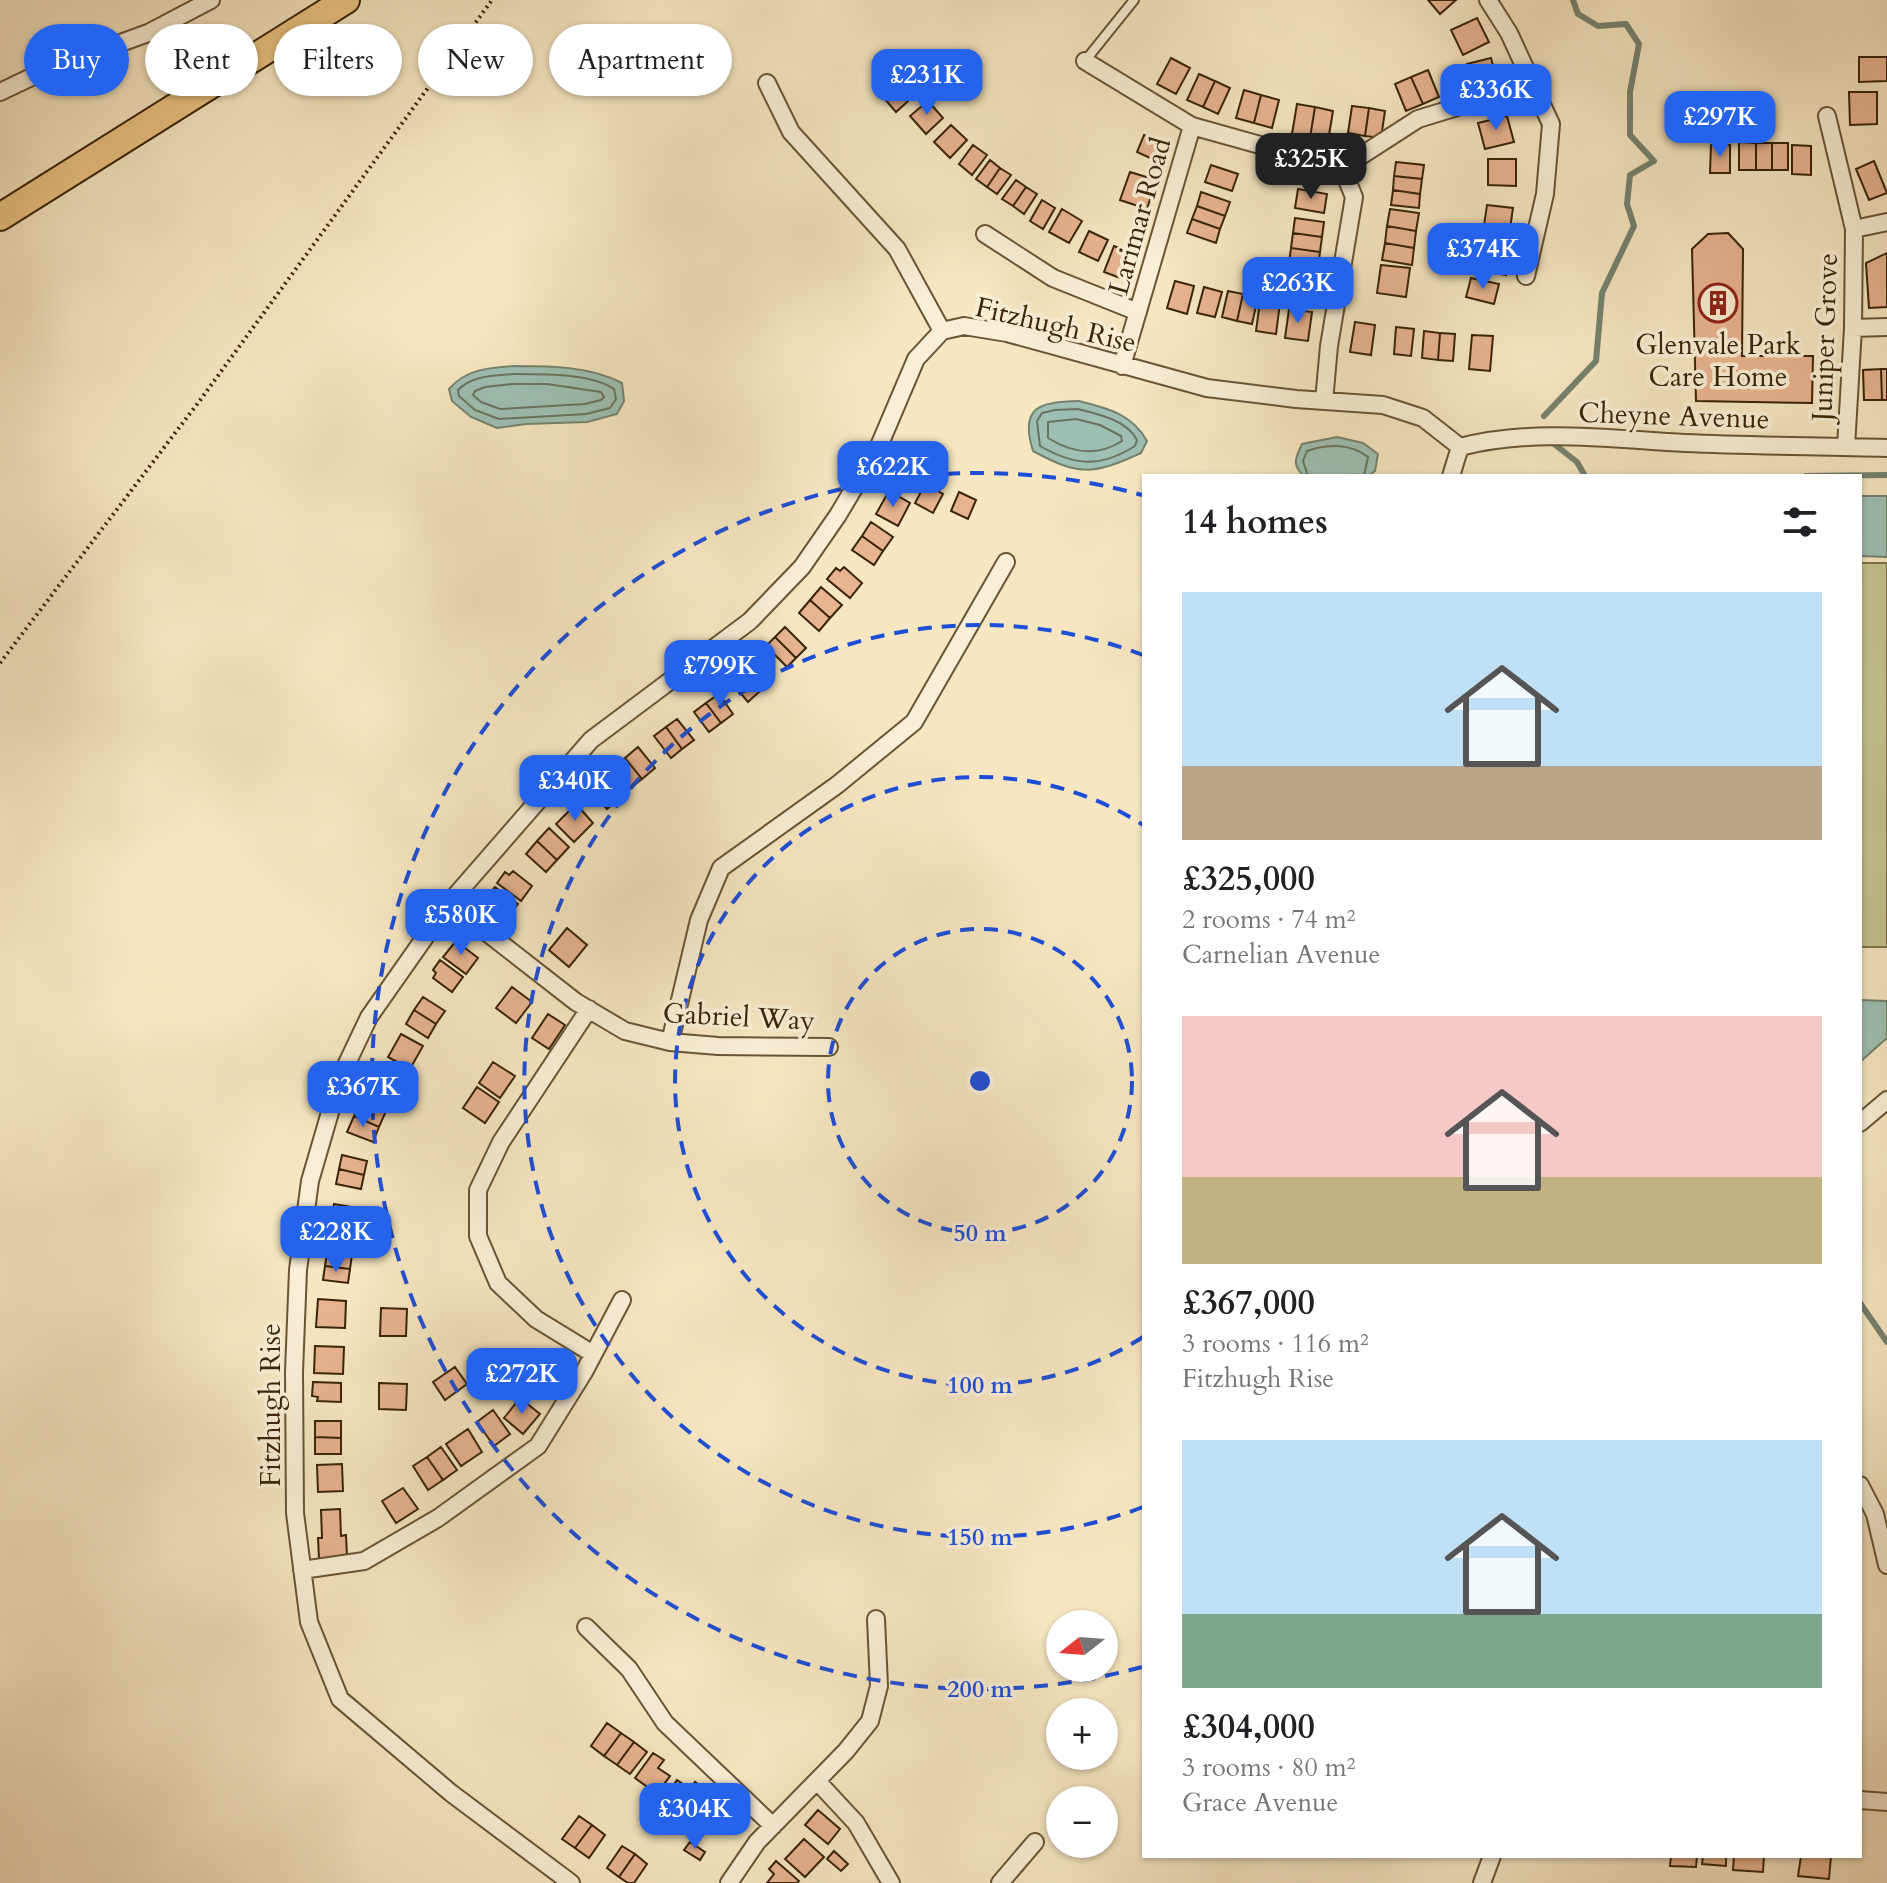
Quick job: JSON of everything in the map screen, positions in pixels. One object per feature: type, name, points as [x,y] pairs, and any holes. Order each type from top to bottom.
[{"type":"highway","points":[[0,217],[346,0]]},
{"type":"street","points":[[0,92],[44,71],[148,33],[211,0]]},
{"type":"street","points":[[1488,0],[1509,33],[1551,124],[1545,194],[1526,276]]},
{"type":"street","points":[[1085,61],[1192,126],[1342,168],[1418,119],[1533,84]]},
{"type":"street","points":[[767,83],[791,132],[897,249],[942,331]]},
{"type":"street","name":"Juniper Grove","points":[[1827,116],[1854,229],[1853,328],[1846,447]]},
{"type":"street","name":"Larimar Road","points":[[1122,366],[1192,126]]},
{"type":"street","points":[[1324,401],[1329,346],[1354,197],[1342,168]]},
{"type":"street","name":"Juniper Grove","points":[[1854,229],[1887,222]]},
{"type":"street","points":[[985,234],[1053,278],[1138,312]]},
{"type":"street","name":"Fitzhugh Rise","points":[[571,1883],[451,1793],[340,1699],[309,1622],[295,1513],[294,1372],[298,1270],[310,1181],[340,1078],[369,1017],[449,903],[591,740],[750,621],[802,567],[838,515],[879,446],[916,359],[942,331],[964,326],[1007,333],[1207,388],[1383,405],[1423,418],[1460,447]]},
{"type":"street","points":[[1853,328],[1887,327]]},
{"type":"street","name":"Cheyne Avenue","points":[[1460,447],[1492,439],[1590,437],[1687,443],[1887,448]]},
{"type":"street","points":[[1452,474],[1460,447]]},
{"type":"street","points":[[670,1042],[699,920],[721,868],[837,785],[914,722],[1006,562]]},
{"type":"street","name":"Gabriel Way","points":[[449,903],[589,1009],[625,1031],[670,1042],[718,1046],[829,1047]]},
{"type":"street","points":[[589,1009],[501,1142],[478,1190],[478,1236],[498,1283],[536,1319],[593,1354]]},
{"type":"street","points":[[1862,1121],[1887,1100]]},
{"type":"street","points":[[302,1570],[364,1561],[438,1518],[538,1446],[622,1300]]},
{"type":"street","points":[[1862,1489],[1875,1514],[1887,1565]]},
{"type":"street","points":[[729,1883],[757,1842],[870,1721],[879,1686],[876,1619]]},
{"type":"street","points":[[586,1627],[629,1669],[665,1723],[773,1826]]},
{"type":"street","points":[[817,1781],[856,1823],[891,1883]]},
{"type":"street","points":[[1862,1800],[1887,1802]]},
{"type":"street","points":[[1000,1883],[1035,1842]]},
{"type":"street","points":[[1482,1883],[1491,1858]]},
{"type":"lane","points":[[1085,61],[1134,0]]},
{"type":"path","points":[[0,663],[201,399],[492,0]]},
{"type":"green space","points":[[1862,563],[1887,563],[1887,947],[1862,947]]},
{"type":"water","points":[[513,366],[583,370],[610,377],[622,383],[624,401],[617,414],[587,422],[497,428],[471,417],[452,401],[449,389],[463,377],[486,369]]},
{"type":"water","points":[[1079,401],[1109,410],[1134,424],[1147,441],[1141,453],[1098,469],[1086,470],[1063,465],[1033,451],[1029,424],[1036,410],[1053,403]]},
{"type":"water","points":[[1337,437],[1363,443],[1378,454],[1375,471],[1371,474],[1302,474],[1296,464],[1302,444]]},
{"type":"water","points":[[1862,496],[1887,496],[1887,557],[1862,556]]},
{"type":"water","points":[[1862,1000],[1887,1001],[1887,1038],[1862,1060]]},
{"type":"building","points":[[1428,0],[1456,0],[1440,14]]},
{"type":"building","points":[[1477,18],[1489,42],[1463,55],[1451,30]]},
{"type":"building","points":[[1859,57],[1887,57],[1887,81],[1859,82]]},
{"type":"building","points":[[1171,58],[1190,68],[1176,94],[1157,84]]},
{"type":"building","points":[[1491,58],[1498,84],[1474,90],[1467,64]]},
{"type":"building","points":[[1428,70],[1439,97],[1423,104],[1411,77]]},
{"type":"building","points":[[1199,74],[1215,81],[1203,107],[1187,100]]},
{"type":"building","points":[[1411,77],[1423,104],[1406,111],[1395,84]]},
{"type":"building","points":[[904,78],[917,93],[896,112],[883,97]]},
{"type":"building","points":[[1215,81],[1230,88],[1218,114],[1203,107]]},
{"type":"building","points":[[1244,90],[1261,95],[1254,123],[1236,118]]},
{"type":"building","points":[[1849,92],[1877,92],[1877,124],[1850,125]]},
{"type":"building","points":[[1261,95],[1279,100],[1272,128],[1254,123]]},
{"type":"building","points":[[928,101],[943,118],[926,134],[910,116]]},
{"type":"building","points":[[1297,104],[1315,107],[1310,138],[1292,134]]},
{"type":"building","points":[[1352,106],[1369,108],[1365,136],[1348,133]]},
{"type":"building","points":[[1315,107],[1333,111],[1328,141],[1310,138]]},
{"type":"building","points":[[1369,108],[1385,111],[1381,138],[1365,136]]},
{"type":"building","points":[[1507,116],[1514,142],[1485,149],[1478,123]]},
{"type":"building","points":[[951,125],[967,140],[950,158],[934,142]]},
{"type":"building","points":[[1144,135],[1171,147],[1163,164],[1137,152]]},
{"type":"building","points":[[1739,142],[1756,143],[1756,170],[1739,170]]},
{"type":"building","points":[[1756,143],[1772,143],[1772,170],[1756,170]]},
{"type":"building","points":[[1772,143],[1788,143],[1788,170],[1772,170]]},
{"type":"building","points":[[973,145],[987,155],[972,175],[959,164]]},
{"type":"building","points":[[1711,145],[1730,145],[1730,173],[1710,173]]},
{"type":"building","points":[[1792,145],[1811,146],[1811,175],[1792,174]]},
{"type":"building","points":[[1488,159],[1516,159],[1516,186],[1488,185]]},
{"type":"building","points":[[990,160],[1000,168],[987,187],[976,179]]},
{"type":"building","points":[[1874,161],[1887,193],[1869,200],[1856,169]]},
{"type":"building","points":[[1396,162],[1424,165],[1422,179],[1394,176]]},
{"type":"building","points":[[1211,165],[1238,174],[1232,191],[1205,182]]},
{"type":"building","points":[[1000,168],[1011,175],[997,194],[987,187]]},
{"type":"building","points":[[1130,172],[1156,180],[1147,209],[1120,200]]},
{"type":"building","points":[[1394,176],[1422,179],[1420,194],[1393,190]]},
{"type":"building","points":[[1016,180],[1026,187],[1013,206],[1002,199]]},
{"type":"building","points":[[1026,187],[1037,194],[1024,214],[1013,206]]},
{"type":"building","points":[[1298,189],[1327,194],[1324,213],[1295,208]]},
{"type":"building","points":[[1393,190],[1420,194],[1419,208],[1391,205]]},
{"type":"building","points":[[1201,192],[1230,202],[1225,216],[1197,206]]},
{"type":"building","points":[[1042,200],[1055,208],[1043,229],[1030,221]]},
{"type":"building","points":[[1487,205],[1513,208],[1509,236],[1483,232]]},
{"type":"building","points":[[1197,206],[1225,216],[1220,229],[1192,219]]},
{"type":"building","points":[[1062,209],[1082,221],[1069,243],[1049,232]]},
{"type":"building","points":[[1390,209],[1419,213],[1416,231],[1387,226]]},
{"type":"building","points":[[1295,218],[1324,222],[1322,237],[1293,233]]},
{"type":"building","points":[[1192,219],[1220,229],[1216,243],[1187,233]]},
{"type":"building","points":[[1387,226],[1416,231],[1414,248],[1385,243]]},
{"type":"building","points":[[1089,231],[1108,240],[1098,261],[1079,252]]},
{"type":"building","points":[[1293,233],[1322,237],[1320,252],[1291,248]]},
{"type":"building","name":"Glenvale Park Care Home","points":[[1728,233],[1743,249],[1742,356],[1813,356],[1812,403],[1696,401],[1692,249],[1708,234]]},
{"type":"building","points":[[1482,242],[1512,249],[1506,275],[1476,269]]},
{"type":"building","points":[[1385,243],[1414,248],[1412,265],[1382,260]]},
{"type":"building","points":[[1114,246],[1129,252],[1120,278],[1104,272]]},
{"type":"building","points":[[1291,248],[1320,252],[1318,267],[1289,263]]},
{"type":"building","points":[[1887,253],[1887,307],[1869,308],[1866,263]]},
{"type":"building","points":[[1381,265],[1410,268],[1406,297],[1377,293]]},
{"type":"building","points":[[1471,278],[1499,284],[1494,304],[1466,297]]},
{"type":"building","points":[[1175,281],[1194,286],[1187,314],[1167,308]]},
{"type":"building","points":[[1204,287],[1222,292],[1215,317],[1197,313]]},
{"type":"building","points":[[1228,291],[1243,294],[1237,321],[1222,317]]},
{"type":"building","points":[[1243,294],[1258,297],[1252,324],[1237,321]]},
{"type":"building","points":[[1260,301],[1280,303],[1276,334],[1256,331]]},
{"type":"building","points":[[1289,309],[1312,312],[1308,341],[1285,338]]},
{"type":"building","points":[[1355,322],[1375,325],[1371,355],[1350,352]]},
{"type":"building","points":[[1396,327],[1414,329],[1411,356],[1394,354]]},
{"type":"building","points":[[1424,331],[1440,333],[1438,360],[1422,358]]},
{"type":"building","points":[[1440,333],[1455,334],[1453,361],[1438,360]]},
{"type":"building","points":[[1472,335],[1493,336],[1490,371],[1469,369]]},
{"type":"building","points":[[1881,369],[1887,369],[1887,400],[1882,400]]},
{"type":"building","points":[[1881,369],[1882,400],[1864,400],[1863,370]]},
{"type":"building","points":[[925,484],[943,494],[933,513],[915,503]]},
{"type":"building","points":[[889,491],[910,503],[898,526],[876,514]]},
{"type":"building","points":[[959,492],[976,500],[968,519],[951,511]]},
{"type":"building","points":[[871,522],[893,537],[883,551],[862,536]]},
{"type":"building","points":[[862,536],[883,551],[874,565],[852,550]]},
{"type":"building","points":[[844,567],[862,583],[850,598],[827,579],[836,568],[840,571]]},
{"type":"building","points":[[821,587],[842,605],[830,618],[810,600]]},
{"type":"building","points":[[810,600],[830,618],[819,631],[799,613]]},
{"type":"building","points":[[785,627],[806,648],[796,658],[775,637]]},
{"type":"building","points":[[775,637],[796,658],[787,667],[766,646]]},
{"type":"building","points":[[755,664],[771,683],[759,692],[744,673]]},
{"type":"building","points":[[744,673],[759,692],[748,702],[732,683]]},
{"type":"building","points":[[719,694],[733,714],[721,723],[706,703]]},
{"type":"building","points":[[706,703],[721,723],[709,732],[694,712]]},
{"type":"building","points":[[677,719],[694,740],[682,749],[666,727]]},
{"type":"building","points":[[666,727],[682,749],[671,758],[654,736]]},
{"type":"building","points":[[638,747],[655,768],[642,779],[625,758]]},
{"type":"building","points":[[625,758],[642,779],[628,790],[611,769]]},
{"type":"building","points":[[603,775],[621,797],[607,809],[592,792],[596,788],[592,784]]},
{"type":"building","points":[[576,804],[593,823],[574,842],[556,824]]},
{"type":"building","points":[[549,828],[569,847],[557,860],[537,841]]},
{"type":"building","points":[[537,841],[557,860],[546,872],[526,854]]},
{"type":"building","points":[[513,871],[532,886],[521,901],[497,883],[505,872],[509,875]]},
{"type":"building","points":[[495,887],[518,904],[506,919],[483,902]]},
{"type":"building","points":[[567,928],[587,945],[569,967],[549,950]]},
{"type":"building","points":[[456,941],[478,958],[466,974],[443,957]]},
{"type":"building","points":[[440,960],[463,977],[452,992],[433,978],[436,973],[433,970]]},
{"type":"building","points":[[512,987],[532,1002],[516,1023],[496,1008]]},
{"type":"building","points":[[423,997],[445,1011],[436,1024],[414,1010]]},
{"type":"building","points":[[414,1010],[436,1024],[428,1038],[406,1024]]},
{"type":"building","points":[[548,1014],[565,1025],[549,1049],[532,1038]]},
{"type":"building","points":[[401,1034],[423,1046],[410,1069],[388,1057]]},
{"type":"building","points":[[493,1062],[515,1076],[500,1098],[479,1083]]},
{"type":"building","points":[[378,1075],[400,1087],[391,1104],[365,1090],[372,1078],[376,1080]]},
{"type":"building","points":[[477,1087],[499,1102],[485,1123],[463,1108]]},
{"type":"building","points":[[361,1100],[386,1111],[379,1127],[354,1116]]},
{"type":"building","points":[[354,1116],[379,1127],[373,1142],[347,1132]]},
{"type":"building","points":[[342,1155],[367,1161],[364,1175],[339,1169]]},
{"type":"building","points":[[339,1169],[364,1175],[361,1189],[336,1184]]},
{"type":"building","points":[[334,1204],[358,1208],[356,1222],[332,1218]]},
{"type":"building","points":[[332,1218],[356,1222],[353,1237],[330,1233]]},
{"type":"building","points":[[327,1253],[352,1255],[350,1269],[325,1266]]},
{"type":"building","points":[[325,1266],[350,1269],[348,1283],[323,1280]]},
{"type":"building","points":[[318,1299],[346,1301],[345,1328],[316,1327]]},
{"type":"building","points":[[381,1308],[407,1309],[406,1336],[380,1336]]},
{"type":"building","points":[[315,1346],[344,1347],[343,1374],[314,1373]]},
{"type":"building","points":[[514,1365],[530,1375],[520,1393],[503,1383]]},
{"type":"building","points":[[455,1367],[467,1384],[445,1400],[433,1382]]},
{"type":"building","points":[[313,1382],[341,1383],[341,1402],[317,1401],[318,1397],[312,1396]]},
{"type":"building","points":[[379,1383],[407,1384],[406,1410],[379,1409]]},
{"type":"building","points":[[520,1398],[540,1414],[523,1434],[504,1418]]},
{"type":"building","points":[[493,1410],[510,1434],[494,1446],[477,1422]]},
{"type":"building","points":[[315,1421],[341,1421],[341,1438],[315,1437]]},
{"type":"building","points":[[468,1429],[482,1452],[461,1466],[446,1444]]},
{"type":"building","points":[[315,1437],[341,1438],[341,1454],[315,1454]]},
{"type":"building","points":[[441,1447],[457,1470],[443,1480],[427,1457]]},
{"type":"building","points":[[427,1457],[443,1480],[428,1490],[413,1466]]},
{"type":"building","points":[[342,1464],[343,1491],[318,1492],[317,1465]]},
{"type":"building","points":[[403,1488],[418,1509],[396,1523],[382,1501]]},
{"type":"building","points":[[340,1509],[341,1536],[346,1535],[347,1557],[319,1559],[321,1510]]},
{"type":"building","points":[[607,1723],[621,1733],[604,1756],[591,1746]]},
{"type":"building","points":[[621,1733],[634,1742],[617,1765],[604,1756]]},
{"type":"building","points":[[634,1742],[647,1752],[630,1774],[617,1765]]},
{"type":"building","points":[[653,1753],[664,1760],[658,1768],[670,1776],[657,1794],[635,1778]]},
{"type":"building","points":[[677,1780],[690,1789],[695,1782],[705,1789],[687,1814],[665,1798]]},
{"type":"building","points":[[709,1800],[717,1806],[705,1822],[697,1816]]},
{"type":"building","points":[[721,1800],[746,1816],[735,1833],[710,1816]]},
{"type":"building","points":[[818,1810],[840,1829],[828,1844],[805,1825]]},
{"type":"building","points":[[579,1816],[592,1825],[575,1848],[562,1839]]},
{"type":"building","points":[[592,1825],[605,1835],[589,1858],[575,1848]]},
{"type":"building","points":[[804,1839],[824,1857],[805,1877],[785,1859]]},
{"type":"building","points":[[690,1842],[705,1852],[700,1860],[684,1850]]},
{"type":"building","points":[[622,1846],[635,1854],[619,1877],[607,1868]]},
{"type":"building","points":[[834,1851],[848,1864],[841,1871],[827,1859]]},
{"type":"building","points":[[635,1854],[647,1864],[634,1883],[628,1883],[619,1877]]},
{"type":"building","points":[[1671,1858],[1697,1858],[1696,1867],[1670,1866]]},
{"type":"building","points":[[1703,1858],[1726,1858],[1726,1866],[1702,1864]]},
{"type":"building","points":[[1734,1858],[1764,1858],[1763,1872],[1733,1870]]},
{"type":"building","points":[[1801,1858],[1831,1858],[1829,1879],[1798,1876]]},
{"type":"building","points":[[776,1861],[799,1881],[767,1883],[774,1874],[769,1869]]},
{"type":"waterway","points":[[1544,416],[1596,361],[1602,293],[1634,226],[1627,204],[1630,175],[1654,161],[1630,135],[1630,92],[1639,44],[1626,24],[1598,26],[1578,14],[1573,0]]},
{"type":"waterway","points":[[1549,440],[1577,462],[1584,474]]},
{"type":"waterway","points":[[1862,475],[1887,475]]},
{"type":"waterway","points":[[1862,1306],[1887,1342]]},
{"type":"place","name":"Glenvale Park Care Home","points":[[1718,303]]}]
